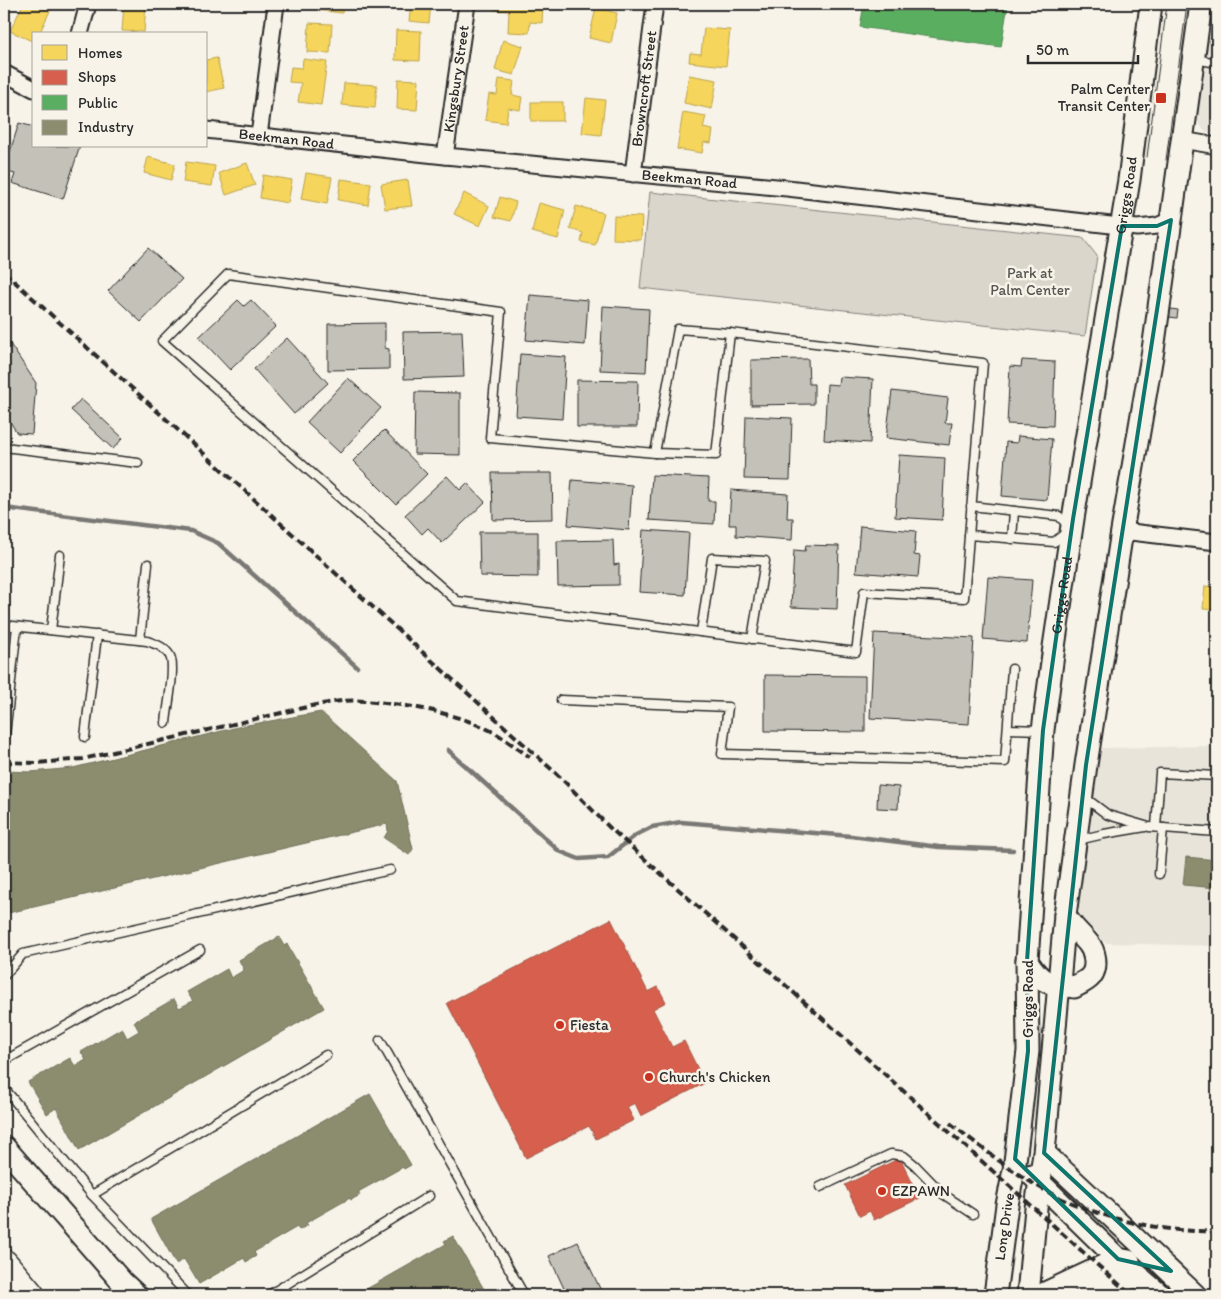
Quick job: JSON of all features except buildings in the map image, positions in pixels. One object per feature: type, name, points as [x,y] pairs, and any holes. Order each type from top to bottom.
[{"type":"highway","points":[[4,1264],[30,1295]]},
{"type":"main road","name":"Griggs Road","points":[[1015,1159],[1028,1051],[1027,961],[1044,730],[1071,529],[1122,226],[1151,4]]},
{"type":"main road","name":"Griggs Road","points":[[1040,1181],[1060,985],[1065,915],[1122,530],[1153,350],[1201,4]]},
{"type":"main road","points":[[1027,961],[1035,973],[1046,983],[1074,987],[1092,976],[1095,966],[1094,953],[1065,915]]},
{"type":"main road","points":[[4,1147],[122,1282],[136,1295]]},
{"type":"main road","points":[[1044,1153],[1195,1295]]},
{"type":"main road","points":[[1015,1159],[1040,1181],[1118,1259],[1160,1295]]},
{"type":"main road","name":"Long Drive","points":[[995,1295],[1015,1159]]},
{"type":"main road","name":"Long Drive","points":[[1028,1295],[1040,1181]]},
{"type":"main road","points":[[1041,1295],[1118,1259],[1171,1271]]},
{"type":"main road","points":[[1086,1295],[1109,1284],[1139,1276]]},
{"type":"street","points":[[81,32],[88,4]]},
{"type":"street","points":[[259,136],[276,4]]},
{"type":"street","name":"Kingsbury Street","points":[[445,156],[467,4]]},
{"type":"street","name":"Browncroft Street","points":[[634,174],[655,4]]},
{"type":"street","points":[[4,73],[32,88]]},
{"type":"street","name":"Beekman Road","points":[[208,130],[445,156],[988,210],[1137,228],[1157,226],[1171,220]]},
{"type":"street","points":[[1182,140],[1217,146]]},
{"type":"street","points":[[1122,530],[1217,542]]},
{"type":"lane","points":[[1193,58],[1217,62]]},
{"type":"lane","points":[[655,453],[678,329],[730,333],[983,363],[964,598],[864,592],[856,652],[457,601],[162,341],[228,274],[502,312],[490,438],[655,453],[716,455],[730,333]]},
{"type":"lane","points":[[4,446],[138,463]]},
{"type":"lane","points":[[969,535],[1054,542],[1071,529],[1059,516],[971,506]]},
{"type":"lane","points":[[1012,539],[1014,511]]},
{"type":"lane","points":[[51,630],[60,555]]},
{"type":"lane","points":[[701,632],[712,558],[765,561],[752,639]]},
{"type":"lane","points":[[140,640],[148,564]]},
{"type":"lane","points":[[4,625],[140,640],[160,645],[171,656],[172,672],[166,723]]},
{"type":"lane","points":[[4,744],[17,627]]},
{"type":"lane","points":[[85,737],[97,635]]},
{"type":"lane","points":[[561,700],[728,707],[722,754],[1005,762],[1012,668]]},
{"type":"lane","points":[[1008,729],[1044,730]]},
{"type":"lane","points":[[1159,874],[1156,827],[1160,773],[1217,776]]},
{"type":"lane","points":[[1082,796],[1108,815],[1156,827],[1217,832]]},
{"type":"lane","points":[[1076,841],[1104,834],[1156,827]]},
{"type":"lane","points":[[4,976],[23,954],[390,870]]},
{"type":"lane","points":[[4,1061],[200,950]]},
{"type":"lane","points":[[380,1040],[524,1295]]},
{"type":"lane","points":[[92,1195],[326,1055]]},
{"type":"lane","points":[[4,1088],[92,1195],[188,1295]]},
{"type":"lane","points":[[820,1187],[891,1154],[904,1156],[943,1194],[973,1214]]},
{"type":"lane","points":[[269,1295],[429,1196]]},
{"type":"highlighted area","points":[[1171,220],[1086,765],[1044,1153],[1171,1271],[1118,1259],[1015,1159],[1028,1051],[1027,961],[1043,730],[1073,519],[1122,226],[1157,226]]},
{"type":"shaded area","points":[[1206,36],[1217,38],[1217,136],[1204,131],[1196,119],[1197,98]]},
{"type":"shaded area","points":[[1217,746],[1217,946],[1105,943],[1094,929],[1075,916],[1096,750],[1100,748]]},
{"type":"green space","name":"Park at Palm Center","points":[[650,192],[1083,238],[1097,256],[1085,336],[640,288]]},
{"type":"waterway","points":[[4,508],[191,531],[218,543],[357,667]]},
{"type":"waterway","points":[[448,750],[559,851],[579,859],[608,857],[636,835],[652,827],[681,822],[851,836],[939,847],[1013,850]]},
{"type":"tram line","points":[[1147,157],[1167,4]]},
{"type":"tram line","points":[[1166,160],[1187,4]]},
{"type":"railway","points":[[4,272],[560,777],[609,827],[1131,1295]]},
{"type":"railway","points":[[4,762],[36,763],[83,759],[307,707],[350,701],[380,702],[449,715],[495,733],[530,757]]},
{"type":"railway","points":[[950,1123],[1000,1162],[1027,1180],[1073,1204],[1134,1223],[1155,1227],[1176,1230],[1217,1231]]},
{"type":"railway","points":[[1205,1295],[1217,1289]]},
{"type":"place","name":"Palm Center Transit Center","points":[[1161,98]]},
{"type":"place","name":"Fiesta","points":[[560,1025]]},
{"type":"place","name":"Church's Chicken","points":[[649,1077]]},
{"type":"place","name":"EZPAWN","points":[[882,1191]]}]
